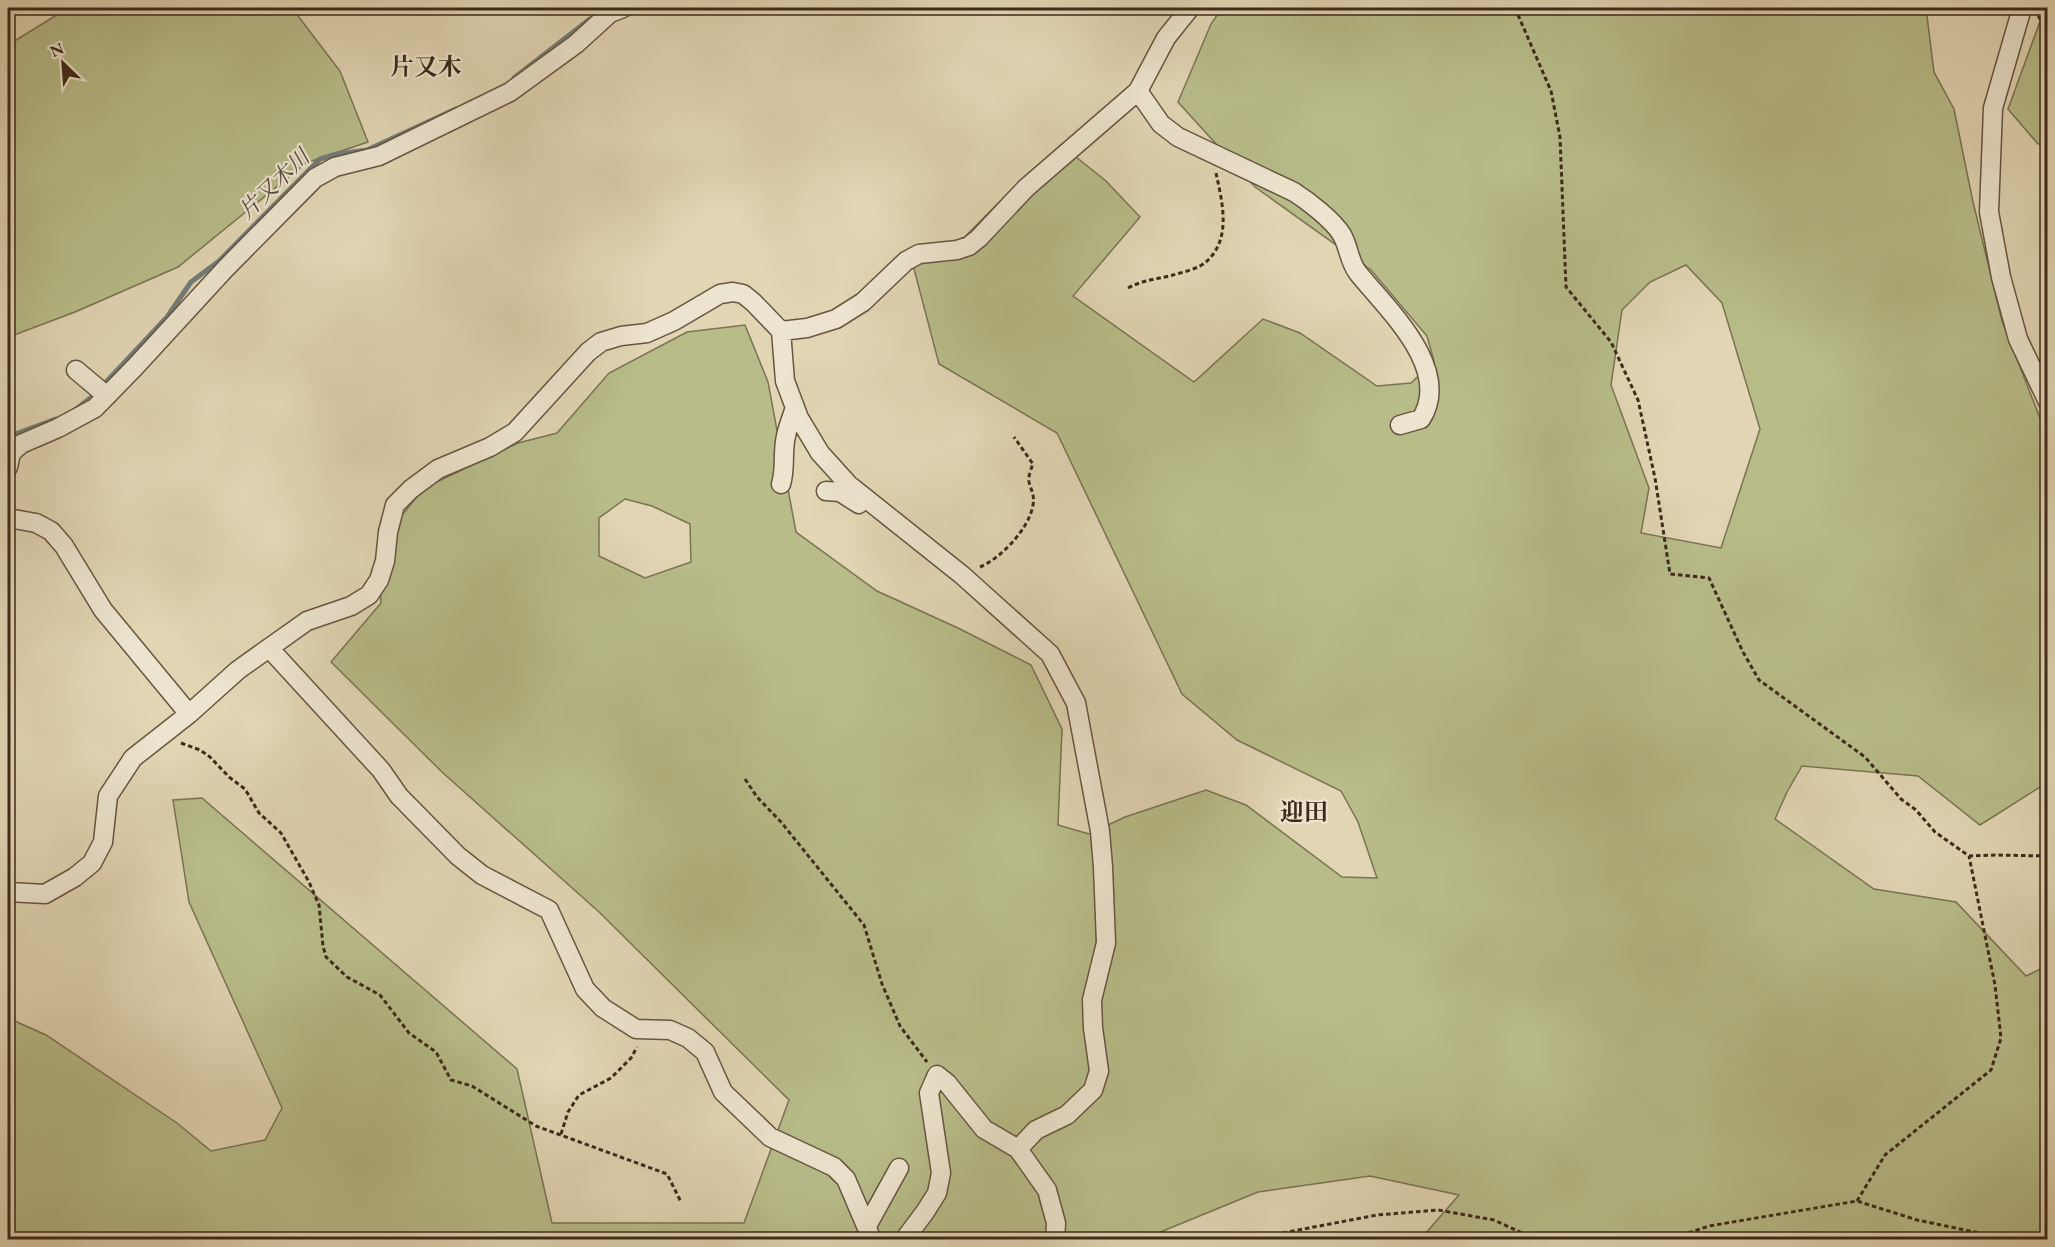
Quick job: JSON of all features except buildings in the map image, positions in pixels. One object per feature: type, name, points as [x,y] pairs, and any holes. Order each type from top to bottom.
[{"type":"street","points":[[8,467],[11,453],[21,444],[95,408],[100,390],[315,178],[335,167],[379,156],[510,92],[576,44],[610,13],[623,8]]},
{"type":"street","points":[[781,331],[807,328],[836,318],[863,302],[906,261],[919,254],[957,250],[969,246],[1026,188],[1138,91],[1166,38],[1190,8]]},
{"type":"street","points":[[2030,11],[1993,108],[1989,212],[2001,277],[2018,339],[2048,402]]},
{"type":"street","points":[[1138,91],[1161,124],[1178,137],[1294,192],[1311,203],[1342,235],[1351,263],[1385,303],[1427,368],[1431,392],[1425,412],[1421,419],[1400,425]]},
{"type":"street","points":[[8,892],[45,894],[75,877],[92,863],[103,842],[108,796],[133,758],[189,714],[238,670],[307,621],[351,606],[369,595],[380,580],[385,561],[387,532],[395,505],[411,489],[438,469],[496,444],[515,432],[588,352],[601,342],[621,336],[647,333],[674,321],[720,294],[734,292],[744,294],[781,331],[785,381],[795,408],[820,453],[849,485],[962,575],[1050,654],[1076,703],[1100,831],[1104,867],[1106,944],[1092,1000],[1099,1071],[1093,1090],[1067,1115],[1036,1130],[1018,1149]]},
{"type":"street","points":[[76,370],[100,390]]},
{"type":"street","points":[[781,484],[785,473],[786,435],[795,408]]},
{"type":"street","points":[[826,491],[840,492],[864,507],[883,512]]},
{"type":"street","points":[[8,518],[36,523],[51,531],[64,546],[103,610],[189,714]]},
{"type":"street","points":[[269,648],[381,770],[399,796],[458,856],[482,875],[549,910],[585,989],[603,1008],[637,1029],[670,1030],[688,1038],[705,1052],[723,1092],[770,1137],[834,1167],[846,1179],[870,1233]]},
{"type":"street","points":[[904,1239],[937,1193],[941,1173],[929,1093],[937,1075],[947,1083],[984,1129],[1018,1149],[1047,1190],[1056,1223],[1055,1239]]},
{"type":"street","points":[[870,1233],[899,1168]]},
{"type":"path","points":[[1515,8],[1551,91],[1560,137],[1566,288],[1611,342],[1638,400],[1655,478],[1670,574],[1709,578],[1759,680],[1865,757],[1901,800],[1916,810],[1935,832],[1969,856],[2048,856]]},
{"type":"path","points":[[2030,11],[2048,29]]},
{"type":"path","points":[[1128,288],[1139,282],[1188,270],[1207,262],[1219,243],[1224,224],[1212,153]]},
{"type":"path","points":[[962,575],[988,564],[1004,552],[1026,522],[1033,507],[1034,496],[1028,479],[1033,464],[1014,437]]},
{"type":"path","points":[[163,733],[210,757],[229,777],[245,789],[260,813],[281,833],[309,882],[319,905],[326,957],[347,977],[380,995],[409,1033],[436,1052],[451,1080],[472,1086],[536,1126],[667,1174],[681,1202]]},
{"type":"path","points":[[745,779],[757,797],[782,822],[864,925],[882,984],[900,1026],[937,1075]]},
{"type":"path","points":[[1857,1202],[1886,1155],[1991,1070],[2001,1038],[1995,985],[1969,856]]},
{"type":"path","points":[[561,1134],[568,1112],[579,1095],[611,1078],[631,1058],[637,1046],[637,1029]]},
{"type":"path","points":[[1667,1239],[1709,1226],[1857,1202],[1917,1221],[2002,1239]]},
{"type":"path","points":[[1246,1239],[1377,1215],[1438,1210],[1494,1220],[1537,1239]]},
{"type":"green space","points":[[68,8],[292,8],[340,71],[368,142],[306,163],[178,267],[75,312],[14,335],[8,362],[8,45]]},
{"type":"green space","points":[[1222,8],[1926,8],[1934,72],[1954,109],[1973,202],[2002,321],[2047,436],[2047,778],[2040,787],[1980,825],[1918,776],[1802,766],[1775,819],[1874,889],[1956,902],[2026,976],[2047,966],[2047,1239],[1382,1239],[1425,1234],[1459,1195],[1370,1176],[1258,1192],[1141,1240],[8,1240],[8,1018],[46,1035],[177,1123],[211,1151],[265,1140],[282,1108],[189,902],[173,800],[202,798],[517,1069],[552,1223],[744,1223],[789,1100],[599,912],[442,772],[331,662],[381,603],[378,545],[424,488],[518,443],[557,433],[609,373],[687,332],[745,325],[768,382],[796,532],[877,591],[1031,665],[1062,729],[1058,825],[1089,834],[1125,817],[1206,790],[1246,805],[1342,877],[1377,878],[1358,822],[1341,791],[1237,740],[1182,694],[1057,433],[939,364],[913,265],[945,257],[1019,182],[1061,145],[1106,181],[1140,217],[1073,296],[1194,382],[1263,319],[1300,333],[1377,386],[1411,383],[1434,361],[1427,336],[1371,270],[1255,187],[1178,102],[1211,24]],"holes":[[[1686,265],[1722,303],[1760,429],[1721,548],[1641,533],[1649,488],[1611,385],[1622,310],[1650,282]],[[625,499],[652,506],[690,524],[691,562],[645,578],[599,556],[599,518]]]},
{"type":"green space","points":[[2045,8],[2048,8],[2047,143],[2038,144],[2008,109]]},
{"type":"waterway","name":"片又木川","points":[[514,78],[590,19]]},
{"type":"waterway","name":"片又木川","points":[[75,410],[93,396],[167,317],[191,282],[219,261],[320,159],[367,150],[456,109]]},
{"type":"waterway","name":"片又木川","points":[[8,441],[10,436],[56,419]]},
{"type":"district","name":"片又木","points":[[426,66]]},
{"type":"district","name":"迎田","points":[[1304,811]]}]
